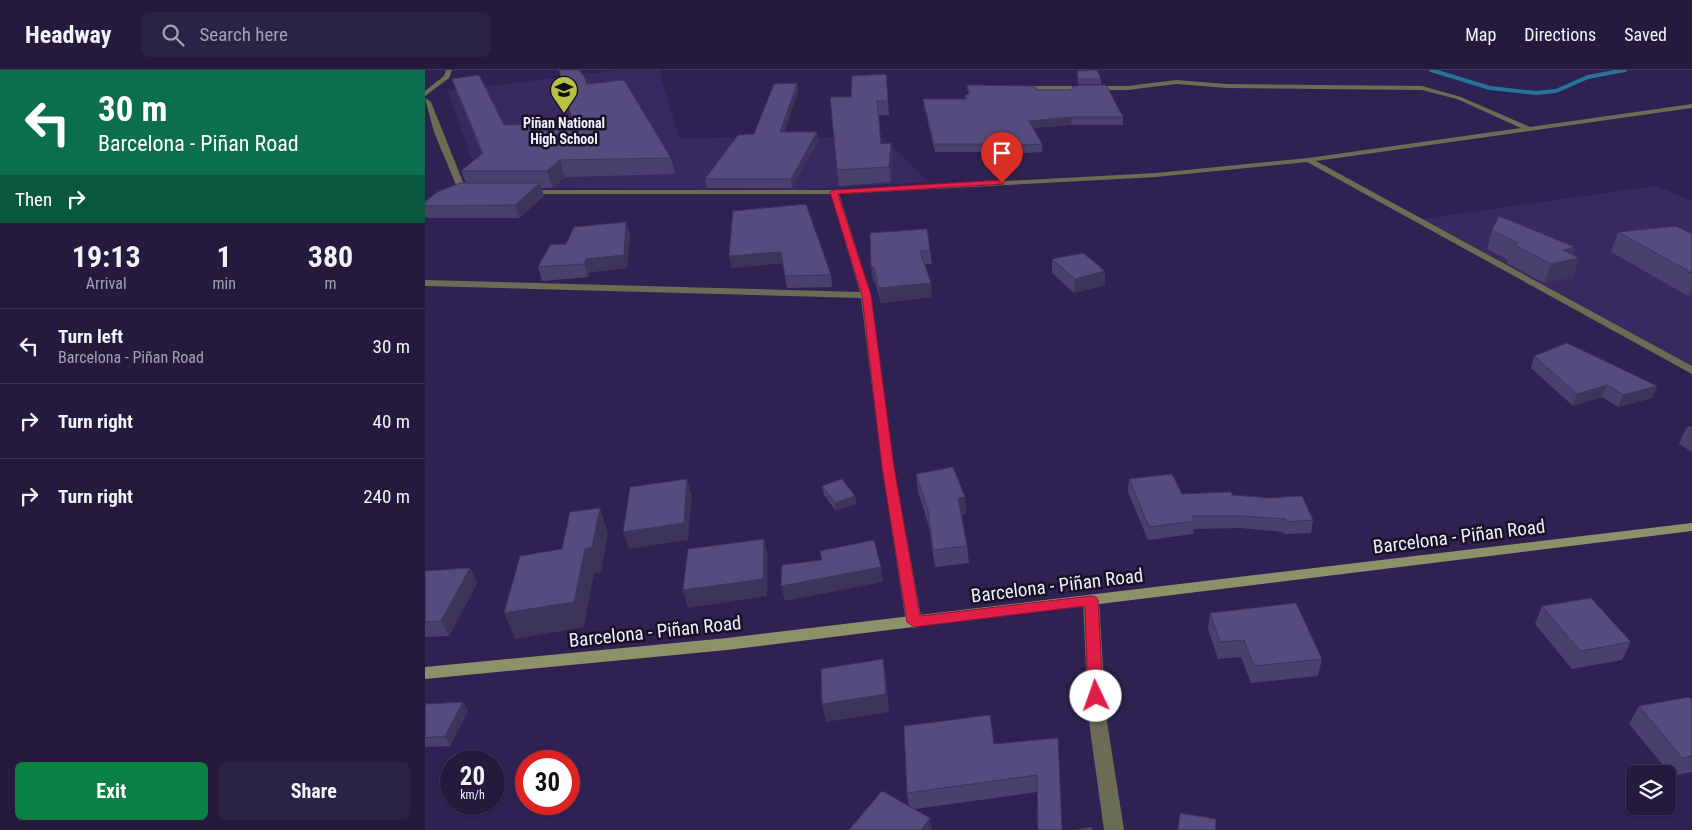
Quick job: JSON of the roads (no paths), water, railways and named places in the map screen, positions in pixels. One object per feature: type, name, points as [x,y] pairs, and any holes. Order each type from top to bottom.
[{"type":"main road","name":"Barcelona - Piñan Road","points":[[425,673],[727,644],[1692,528]]},
{"type":"street","points":[[425,94],[447,77],[449,70]]},
{"type":"street","points":[[1009,88],[1128,88],[1176,82],[1227,86],[1422,88],[1459,98],[1527,128]]},
{"type":"street","points":[[425,100],[428,102],[459,194],[473,192]]},
{"type":"street","points":[[513,192],[834,192],[1156,175],[1308,160],[1692,106]]},
{"type":"street","points":[[1308,160],[1692,371]]},
{"type":"street","points":[[834,192],[866,295],[888,467],[914,622]]},
{"type":"street","points":[[425,283],[866,295]]},
{"type":"street","points":[[1091,600],[1097,715],[1114,830]]},
{"type":"waterway","points":[[1431,70],[1490,88],[1536,93],[1556,91],[1588,77],[1625,70]]},
{"type":"place","name":"Piñan National High School","points":[[564,114]]}]
